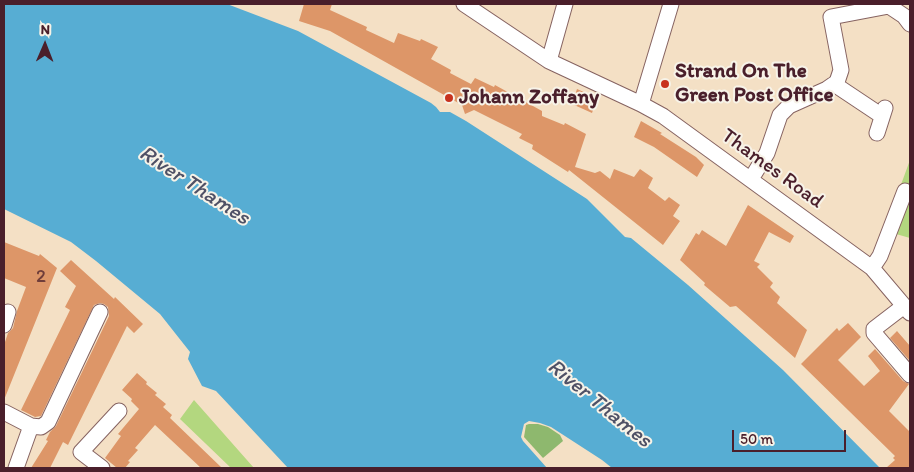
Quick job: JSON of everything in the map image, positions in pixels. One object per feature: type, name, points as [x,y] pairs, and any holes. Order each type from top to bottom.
[{"type":"street","name":"Thames Road","points":[[464,4],[483,10],[549,61],[642,104],[662,116],[872,268],[907,310]]},
{"type":"street","points":[[549,61],[565,4]]},
{"type":"street","points":[[642,104],[672,4]]},
{"type":"street","points":[[751,179],[767,152],[780,115],[789,106],[828,89],[834,84],[841,70],[830,10],[889,6],[904,16],[910,24]]},
{"type":"street","points":[[834,84],[884,111],[877,133]]},
{"type":"street","points":[[872,268],[880,256],[905,191]]},
{"type":"street","points":[[907,310],[874,330],[874,333],[910,374]]},
{"type":"street","points":[[4,412],[31,426],[41,427],[48,422],[100,312]]},
{"type":"street","points":[[102,468],[81,452],[119,411]]},
{"type":"street","points":[[16,468],[31,426]]},
{"type":"green space","points":[[910,160],[910,238],[889,232],[895,201]]},
{"type":"green space","points":[[194,400],[254,468],[231,468],[180,419]]},
{"type":"green space","points":[[526,425],[548,427],[560,435],[563,441],[543,458],[524,437]]},
{"type":"water","name":"River Thames","points":[[4,4],[227,4],[298,31],[431,103],[440,112],[450,112],[466,121],[587,199],[625,237],[631,238],[688,285],[783,370],[880,468],[612,468],[551,427],[529,421],[524,424],[521,437],[547,468],[288,468],[216,391],[202,386],[188,359],[190,352],[160,314],[71,242],[4,209]]},
{"type":"building","points":[[304,4],[332,4],[330,10],[367,27],[366,30],[394,43],[398,33],[420,41],[421,39],[438,47],[431,59],[451,70],[450,73],[471,84],[475,78],[494,87],[495,85],[542,111],[542,116],[564,125],[565,123],[586,134],[575,167],[595,173],[600,171],[610,179],[614,169],[634,177],[640,169],[653,178],[648,188],[665,201],[669,197],[680,205],[673,216],[680,221],[663,245],[569,170],[568,172],[532,149],[533,145],[519,138],[522,134],[474,110],[465,114],[462,105],[330,31],[299,21]]},
{"type":"building","points":[[577,89],[597,98],[592,113],[572,104]]},
{"type":"building","points":[[641,121],[662,133],[660,134],[696,157],[704,165],[697,177],[654,147],[634,137]]},
{"type":"building","points":[[748,205],[794,236],[790,243],[769,232],[754,261],[760,264],[757,267],[773,283],[770,287],[780,297],[777,303],[807,330],[795,358],[736,306],[730,307],[704,285],[705,283],[680,260],[696,233],[699,235],[702,230],[726,246]]},
{"type":"building","points":[[4,242],[39,256],[40,254],[57,268],[4,400],[4,345],[8,333],[13,328],[26,287],[4,278]]},
{"type":"building","points":[[71,260],[114,299],[115,297],[143,324],[134,333],[127,326],[68,445],[63,442],[50,468],[31,468],[48,441],[46,440],[50,432],[56,426],[109,316],[108,307],[104,304],[94,305],[41,416],[35,417],[21,410],[70,310],[65,307],[76,286],[60,271]]},
{"type":"building","points":[[848,323],[861,337],[838,360],[864,386],[880,371],[868,356],[875,349],[903,381],[909,384],[889,411],[910,432],[910,468],[886,468],[895,460],[893,458],[895,456],[801,364],[837,328],[839,331]]},
{"type":"building","points":[[897,331],[910,346],[910,361],[890,338]]},
{"type":"building","points":[[137,373],[157,393],[155,395],[166,404],[163,407],[172,415],[170,418],[222,468],[201,468],[155,425],[135,448],[138,450],[128,461],[130,462],[125,468],[117,468],[105,458],[121,436],[118,434],[139,409],[122,390]]},
{"type":"place","name":"Strand On The Green Post Office","points":[[665,84]]},
{"type":"place","name":"Johann Zoffany","points":[[449,98]]}]
